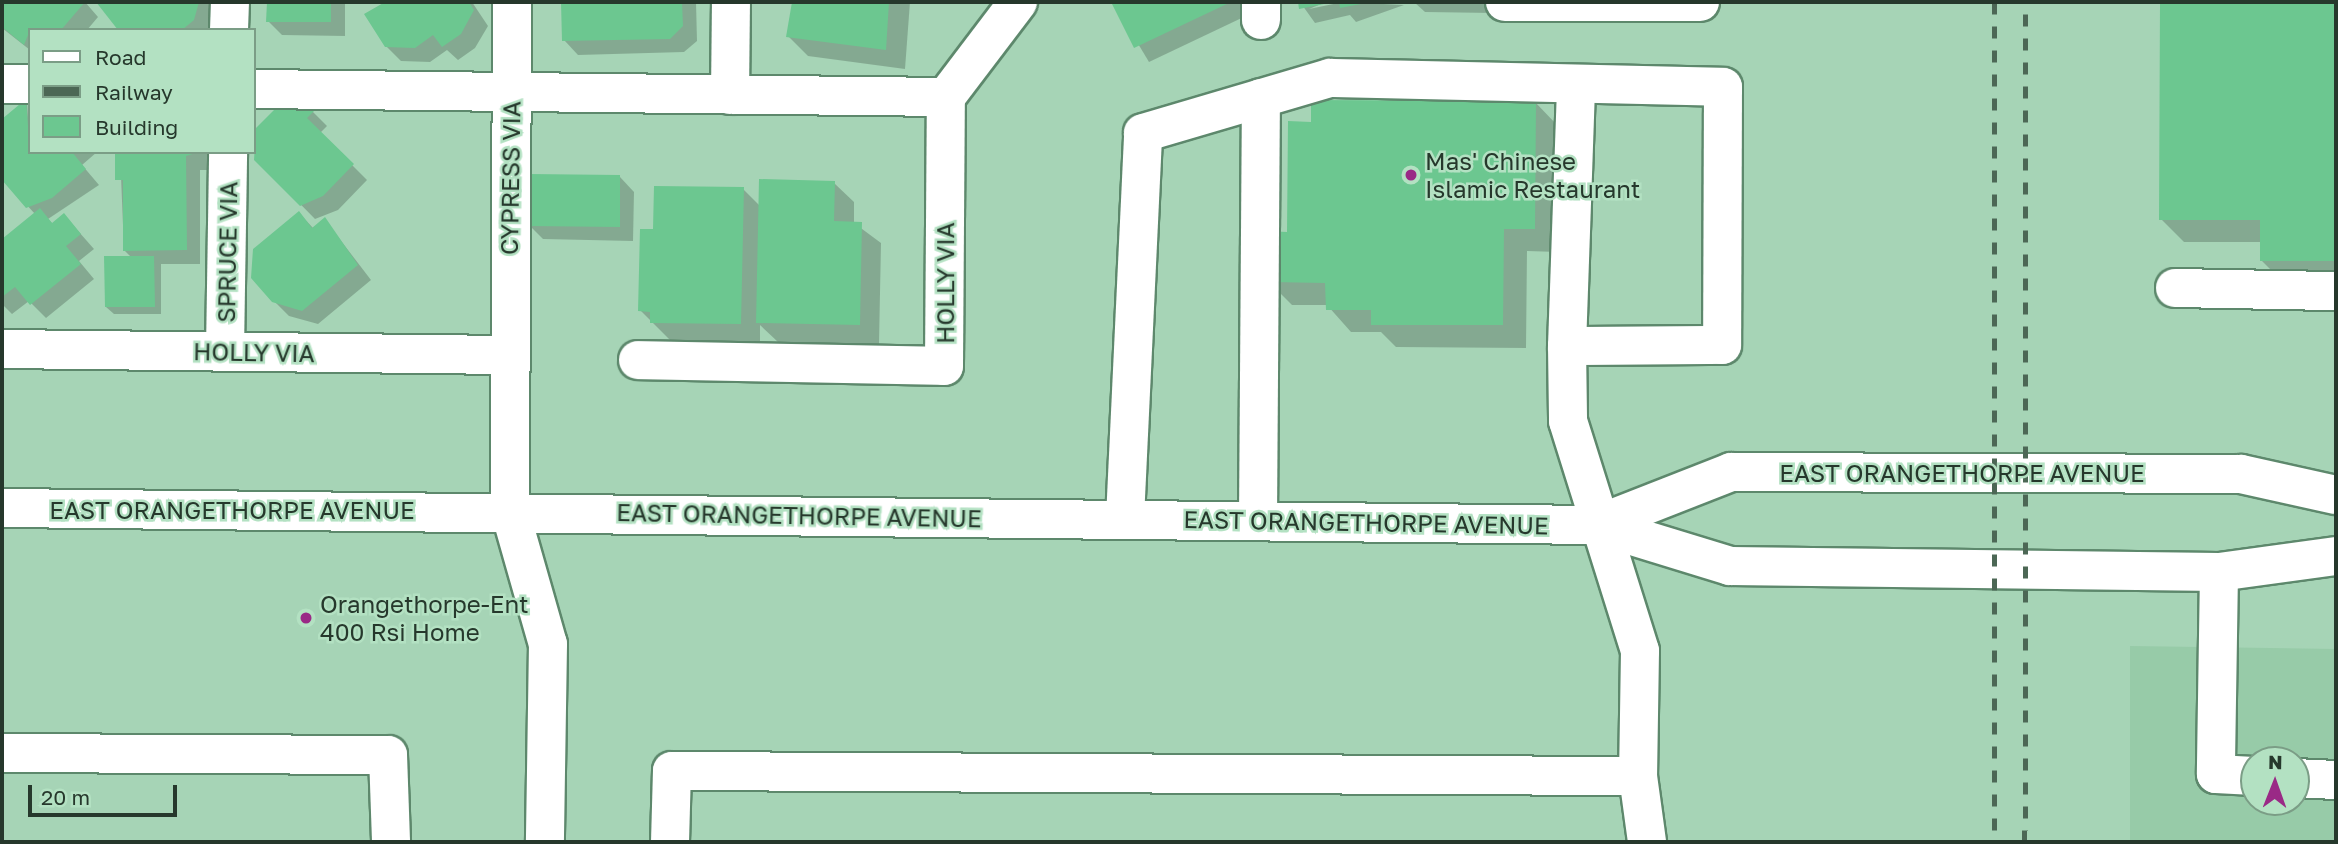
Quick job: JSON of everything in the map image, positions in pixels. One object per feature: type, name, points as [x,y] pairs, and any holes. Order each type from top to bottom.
[{"type":"main road","points":[[229,28],[230,2]]},
{"type":"main road","name":"CYPRESS VIA","points":[[512,2],[507,355],[510,511],[548,644],[545,842]]},
{"type":"main road","points":[[730,95],[731,2]]},
{"type":"main road","points":[[256,89],[512,96],[946,97],[1018,2]]},
{"type":"main road","points":[[1505,2],[1700,2]]},
{"type":"main road","points":[[1125,519],[1143,133],[1330,78],[1723,87],[1722,345],[1567,346]]},
{"type":"main road","points":[[2,84],[28,84]]},
{"type":"main road","points":[[1576,84],[1567,346],[1568,421],[1596,525],[1640,651],[1638,776],[1647,842]]},
{"type":"main road","name":"HOLLY VIA","points":[[638,359],[944,366],[946,97]]},
{"type":"main road","points":[[1258,519],[1261,98]]},
{"type":"main road","name":"SPRUCE VIA","points":[[225,352],[228,154]]},
{"type":"main road","points":[[2175,288],[2336,291]]},
{"type":"main road","name":"HOLLY VIA","points":[[2,349],[507,355]]},
{"type":"main road","name":"EAST ORANGETHORPE AVENUE","points":[[1596,525],[1731,472],[2241,474],[2336,495]]},
{"type":"main road","name":"EAST ORANGETHORPE AVENUE","points":[[2,508],[510,511],[1596,525],[1730,566],[2219,572],[2336,556]]},
{"type":"main road","points":[[2219,572],[2216,774],[2240,775]]},
{"type":"main road","points":[[2,753],[388,755],[391,842]]},
{"type":"main road","points":[[670,842],[672,771],[1638,776]]},
{"type":"main road","points":[[2310,779],[2336,780]]},
{"type":"shaded area","points":[[2130,646],[2336,649],[2336,842],[2130,842]]},
{"type":"building","points":[[2,2],[85,2],[63,28],[28,28],[24,45],[2,27]]},
{"type":"building","points":[[96,2],[199,2],[194,20],[184,28],[116,28]]},
{"type":"building","points":[[267,2],[331,2],[331,22],[266,22]]},
{"type":"building","points":[[385,2],[469,2],[474,10],[461,34],[442,47],[433,35],[415,48],[385,47],[364,14]]},
{"type":"building","points":[[561,2],[682,2],[683,26],[670,39],[562,41]]},
{"type":"building","points":[[792,2],[889,2],[886,50],[786,37]]},
{"type":"building","points":[[1111,2],[1231,2],[1134,48]]},
{"type":"building","points":[[1298,2],[1329,2],[1329,3],[1299,9]]},
{"type":"building","points":[[1339,2],[1366,2],[1366,3],[1340,8]]},
{"type":"building","points":[[2160,2],[2336,2],[2336,261],[2260,261],[2260,220],[2159,220]]},
{"type":"building","points":[[287,97],[302,98],[314,111],[307,118],[354,164],[323,196],[300,206],[254,160],[256,128]]},
{"type":"building","points":[[26,99],[28,154],[74,154],[86,169],[52,198],[26,208],[2,180],[2,119]]},
{"type":"building","name":"Mas' Chinese Islamic Restaurant","points":[[1311,100],[1536,101],[1535,229],[1504,229],[1503,325],[1371,325],[1371,310],[1326,310],[1325,283],[1267,282],[1267,231],[1287,232],[1288,121],[1311,122]]},
{"type":"building","points":[[115,154],[192,154],[186,156],[187,250],[123,251],[123,180],[115,180]]},
{"type":"building","points":[[528,174],[620,175],[620,227],[527,226]]},
{"type":"building","points":[[759,179],[835,181],[834,221],[862,222],[860,325],[756,323]]},
{"type":"building","points":[[654,186],[744,187],[741,324],[650,323],[650,312],[638,311],[640,229],[653,229]]},
{"type":"building","points":[[40,208],[52,223],[64,213],[81,234],[66,246],[81,264],[30,305],[15,287],[2,297],[2,239]]},
{"type":"building","points":[[299,211],[312,228],[325,217],[358,265],[302,311],[272,302],[251,278],[253,249]]},
{"type":"building","points":[[104,256],[154,256],[155,307],[105,307]]},
{"type":"railway","points":[[1994,2],[1994,842]]},
{"type":"railway","points":[[2025,842],[2026,2]]},
{"type":"place","name":"Mas' Chinese Islamic Restaurant","points":[[1411,175]]},
{"type":"place","name":"Orangethorpe-Ent 400 Rsi Home","points":[[306,618]]}]
